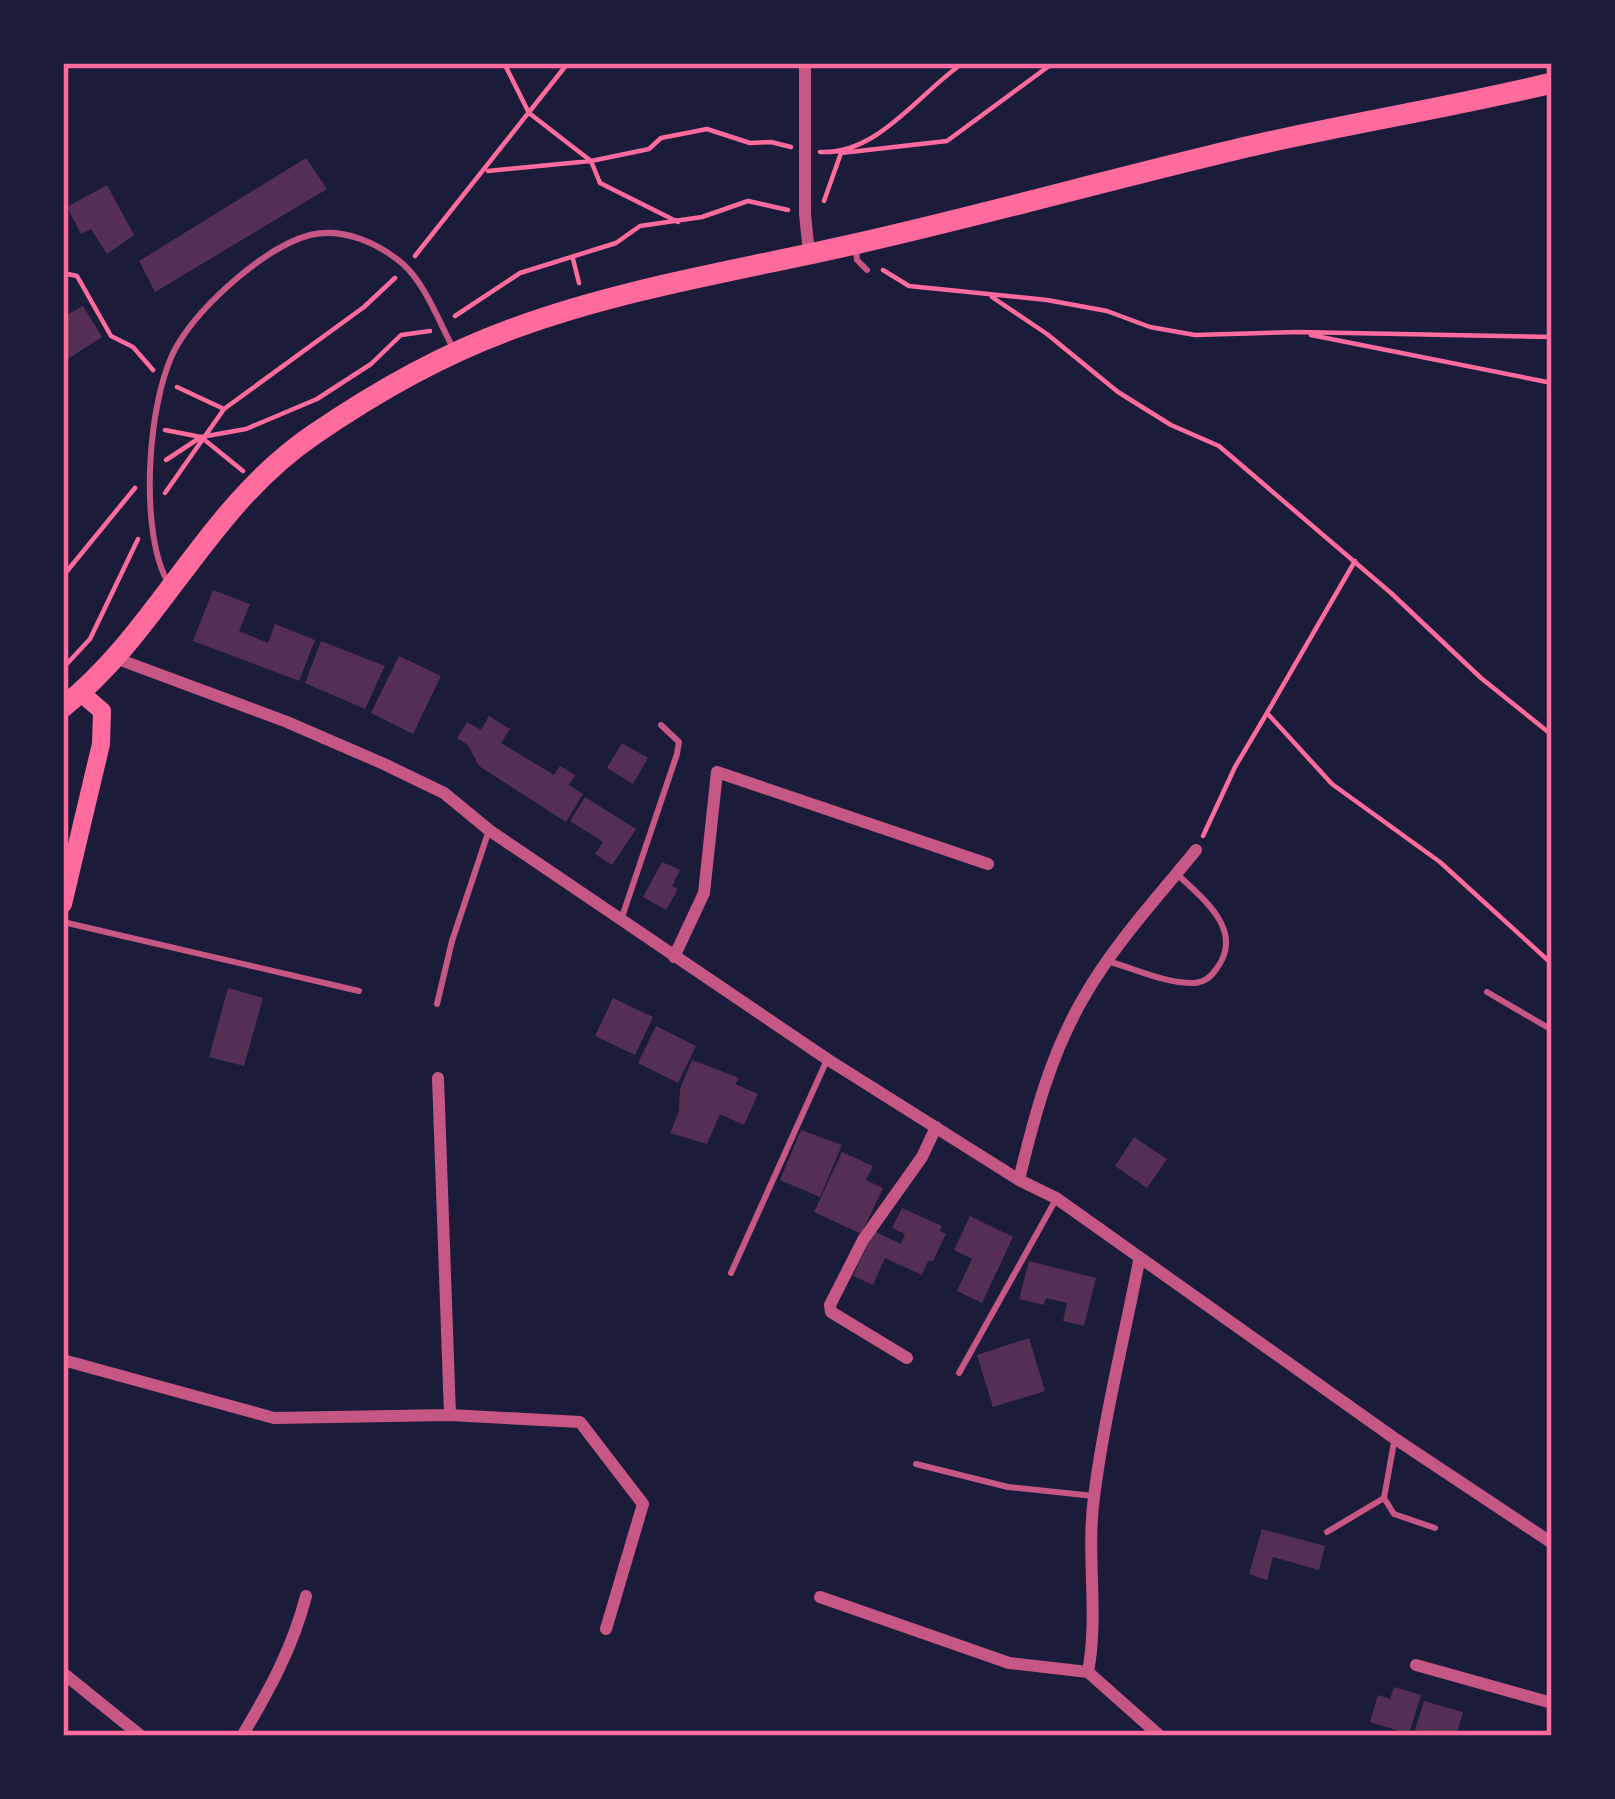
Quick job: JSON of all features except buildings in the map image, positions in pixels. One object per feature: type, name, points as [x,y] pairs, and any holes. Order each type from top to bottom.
[{"type":"main road","points":[[63,904],[101,744],[102,712],[72,700],[115,658],[222,517],[280,458],[318,431],[455,353],[511,329],[807,238],[856,250],[1320,130],[1552,83]]},
{"type":"street","points":[[805,63],[807,238]]},
{"type":"street","points":[[115,658],[287,722],[444,794],[489,830],[827,1059],[1019,1180],[1056,1198],[1139,1261],[1552,1543]]},
{"type":"street","points":[[674,957],[704,893],[717,772],[988,864]]},
{"type":"street","points":[[1019,1180],[1060,1044],[1107,961],[1196,850]]},
{"type":"street","points":[[439,1078],[450,1415]]},
{"type":"street","points":[[907,1358],[831,1312],[830,1305],[863,1240],[922,1157],[936,1127]]},
{"type":"street","points":[[1088,1672],[1094,1640],[1090,1546],[1094,1496],[1139,1261]]},
{"type":"street","points":[[63,1360],[274,1418],[450,1415],[580,1422],[643,1504],[606,1629]]},
{"type":"street","points":[[242,1736],[297,1631],[306,1596]]},
{"type":"street","points":[[820,1597],[1009,1663],[1088,1672],[1160,1736]]},
{"type":"street","points":[[1416,1665],[1552,1703]]},
{"type":"street","points":[[63,1673],[141,1736]]},
{"type":"lane","points":[[169,584],[158,567],[152,513],[155,428],[163,380],[178,344],[215,298],[268,255],[309,236],[340,233],[378,246],[406,267],[455,353]]},
{"type":"lane","points":[[856,250],[867,270]]},
{"type":"lane","points":[[621,921],[677,754],[679,742],[661,725]]},
{"type":"lane","points":[[437,1004],[452,941],[489,830]]},
{"type":"lane","points":[[1107,961],[1177,981],[1203,981],[1212,974],[1226,949],[1222,922],[1177,874]]},
{"type":"lane","points":[[63,922],[359,991]]},
{"type":"lane","points":[[1487,992],[1552,1030]]},
{"type":"lane","points":[[731,1273],[827,1059]]},
{"type":"lane","points":[[959,1373],[1056,1198]]},
{"type":"lane","points":[[1394,1438],[1384,1498],[1394,1514],[1435,1528]]},
{"type":"lane","points":[[916,1464],[1007,1486],[1094,1496]]},
{"type":"lane","points":[[1327,1532],[1384,1498]]},
{"type":"path","points":[[504,63],[530,113],[591,160],[600,183],[678,222],[748,201],[784,206],[807,238],[841,153],[906,113],[963,63]]},
{"type":"path","points":[[63,668],[90,639],[152,513],[224,409],[364,307],[406,267],[568,63]]},
{"type":"path","points":[[485,171],[591,160],[649,149],[662,138],[707,129],[750,143],[841,153],[947,141],[1053,63]]},
{"type":"path","points":[[155,428],[201,437],[246,429],[317,399],[371,364],[400,335],[423,335],[520,273],[616,243],[640,226],[668,219]]},
{"type":"path","points":[[856,250],[909,286],[1107,311],[1150,327],[1195,335],[1552,337]]},
{"type":"path","points":[[572,256],[585,306]]},
{"type":"path","points":[[63,273],[77,276],[111,336],[133,346]]},
{"type":"path","points":[[989,295],[1047,334],[1118,392],[1219,446],[1354,561],[1480,678],[1552,735]]},
{"type":"path","points":[[1298,332],[1552,383]]},
{"type":"path","points":[[63,576],[152,470],[201,437]]},
{"type":"path","points":[[201,437],[257,482]]},
{"type":"path","points":[[1196,850],[1235,767],[1354,561]]},
{"type":"path","points":[[1267,713],[1332,784],[1440,862],[1552,964]]}]
